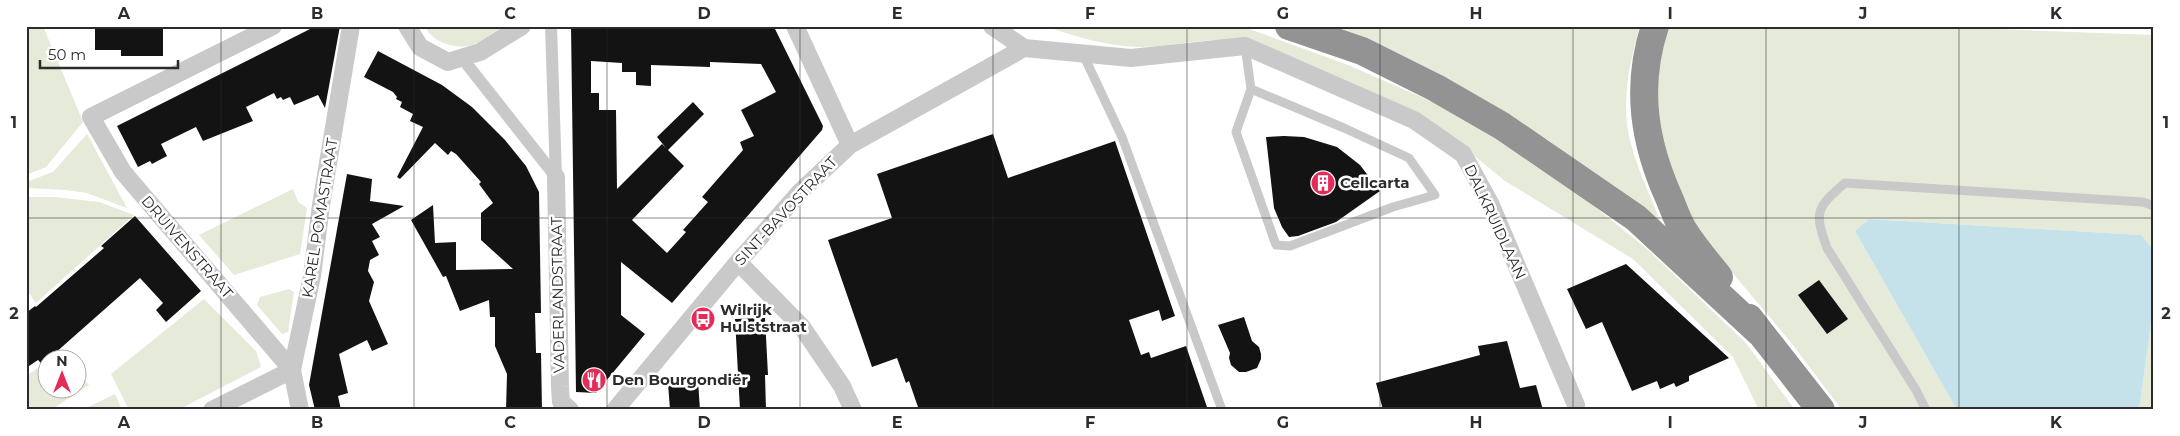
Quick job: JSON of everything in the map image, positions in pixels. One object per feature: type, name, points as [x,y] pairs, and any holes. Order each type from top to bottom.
[{"type":"highway","points":[[1289,26],[1362,51],[1436,88],[1502,126],[1636,218],[1759,332]]},
{"type":"highway","points":[[1655,26],[1646,63],[1643,100],[1648,133],[1658,174],[1684,231],[1759,332],[1821,410]]},
{"type":"street","name":"DRUIVENSTRAAT","points":[[274,26],[91,117],[129,180],[292,370]]},
{"type":"street","name":"KAREL POMASTRAAT","points":[[300,410],[292,370],[312,276],[321,205],[351,26]]},
{"type":"street","points":[[407,26],[420,46],[448,62],[480,52],[522,26]]},
{"type":"street","name":"VADERLANDSTRAAT","points":[[551,26],[560,388],[561,402],[570,410]]},
{"type":"street","points":[[795,26],[850,145]]},
{"type":"street","points":[[992,26],[1024,48],[1131,58],[1244,46]]},
{"type":"street","name":"DALKRUIDLAAN","points":[[1244,46],[1414,120],[1463,154],[1490,203],[1576,405]]},
{"type":"street","name":"SINT-BAVOSTRAAT","points":[[615,410],[738,262],[801,191],[850,145],[1024,48]]},
{"type":"street","points":[[462,58],[556,177]]},
{"type":"street","points":[[738,262],[802,327],[842,386],[853,410]]},
{"type":"street","points":[[212,410],[292,370]]},
{"type":"lane","points":[[1244,46],[1251,89],[1236,132],[1276,245],[1290,246],[1394,207],[1435,195],[1409,158],[1251,89]]},
{"type":"lane","points":[[1082,52],[1122,138],[1222,410]]},
{"type":"lane","points":[[1926,410],[1916,390],[1827,248],[1818,223],[1824,201],[1844,183],[2143,202],[2154,206]]},
{"type":"green space","points":[[26,26],[43,26],[83,122],[46,167],[26,175]]},
{"type":"green space","points":[[425,26],[503,26],[472,45],[459,46],[438,40],[428,32]]},
{"type":"green space","points":[[1045,26],[1241,26],[1348,65],[1444,107],[1506,144],[1578,193],[1647,249],[1746,343],[1795,410],[1759,410],[1733,357],[1633,259],[1505,181],[1460,144],[1235,40],[1212,40],[1130,47],[1093,41]]},
{"type":"green space","points":[[1314,26],[1640,26],[1629,70],[1626,114],[1631,144],[1637,164],[1661,223],[1549,141],[1475,96]]},
{"type":"green space","points":[[1663,26],[1916,26],[2154,35],[2154,250],[2141,235],[1869,219],[1855,231],[1957,410],[1842,410],[1789,340],[1730,270],[1693,220],[1667,166],[1654,121]]},
{"type":"green space","points":[[87,134],[127,208],[87,193],[26,188],[26,182],[53,172]]},
{"type":"green space","points":[[293,189],[298,202],[307,208],[300,254],[234,275],[199,235]]},
{"type":"green space","points":[[26,197],[54,197],[99,202],[134,215],[36,303],[26,289]]},
{"type":"green space","points":[[289,289],[294,292],[288,332],[282,334],[257,305],[260,297]]},
{"type":"green space","points":[[204,299],[256,351],[261,367],[178,410],[129,410],[111,374]]},
{"type":"green space","points":[[2154,302],[2154,410],[2139,410]]},
{"type":"green space","points":[[38,368],[38,398],[69,398],[51,410],[26,410],[26,376]]},
{"type":"green space","points":[[115,394],[122,410],[82,410]]},
{"type":"water","points":[[1869,219],[2141,235],[2154,250],[2154,302],[2139,410],[1957,410],[1855,231]]},
{"type":"building","points":[[95,26],[163,26],[163,56],[121,56],[121,50],[95,50]]},
{"type":"building","points":[[316,26],[340,26],[325,108],[318,95],[294,105],[290,97],[283,100],[281,97],[277,99],[274,93],[246,107],[253,121],[203,141],[196,127],[161,144],[167,156],[152,164],[150,161],[138,167],[117,126]]},
{"type":"building","points":[[571,26],[718,26],[775,29],[823,126],[822,130],[672,303],[621,262],[621,315],[645,334],[596,393],[576,392]],"holes":[[[591,61],[622,63],[622,72],[636,72],[636,85],[651,86],[651,65],[710,67],[710,62],[761,64],[776,92],[741,110],[754,136],[740,142],[743,150],[702,197],[708,202],[683,230],[686,232],[667,253],[632,220],[684,166],[668,150],[704,114],[693,102],[657,137],[666,148],[662,144],[617,189],[616,110],[599,110],[599,93],[591,93]]]},
{"type":"building","points":[[378,51],[442,85],[472,107],[505,140],[526,166],[539,192],[541,313],[535,313],[536,353],[541,353],[542,410],[506,410],[507,374],[495,346],[495,317],[490,317],[489,300],[460,311],[446,276],[443,277],[411,220],[433,205],[435,243],[456,242],[456,270],[513,269],[481,240],[481,213],[493,203],[479,184],[481,182],[456,154],[451,151],[448,155],[435,143],[400,179],[397,177],[423,127],[410,121],[413,114],[400,107],[402,102],[396,99],[397,97],[393,92],[364,77]]},
{"type":"building","points":[[993,134],[1008,178],[1115,141],[1175,316],[1162,321],[1159,310],[1129,320],[1141,355],[1149,352],[1151,358],[1186,346],[1208,410],[919,410],[909,381],[906,383],[897,358],[872,367],[828,240],[892,218],[877,174]]},
{"type":"building","name":"Cellcarta","points":[[1266,137],[1304,137],[1337,147],[1360,165],[1380,191],[1336,222],[1298,236],[1289,237],[1282,227],[1274,208]]},
{"type":"building","points":[[347,174],[372,179],[370,201],[404,206],[372,224],[380,237],[372,241],[379,255],[370,260],[368,271],[374,282],[369,301],[388,344],[372,351],[367,340],[339,354],[348,393],[338,396],[341,410],[315,410],[309,385]]},
{"type":"building","points":[[135,216],[201,291],[166,322],[156,310],[163,303],[140,278],[61,348],[38,348],[38,360],[26,368],[26,313],[36,307],[104,248],[101,246]]},
{"type":"building","points":[[1626,264],[1729,358],[1689,376],[1689,381],[1676,387],[1674,383],[1660,389],[1657,381],[1632,391],[1602,322],[1586,329],[1567,289]]},
{"type":"building","points":[[1819,280],[1848,319],[1827,334],[1798,295]]},
{"type":"building","points":[[1244,317],[1252,341],[1259,347],[1261,359],[1257,368],[1246,372],[1239,372],[1231,365],[1230,353],[1218,325]]},
{"type":"building","points":[[765,318],[768,375],[765,375],[766,410],[740,410],[735,319]]},
{"type":"building","points":[[1507,341],[1520,388],[1536,385],[1543,410],[1383,410],[1376,383],[1480,355],[1478,346]]},
{"type":"building","points":[[698,381],[700,410],[670,410],[668,383]]},
{"type":"place","name":"Cellcarta","points":[[1323,183]]},
{"type":"place","name":"Wilrijk Hulststraat","points":[[703,319]]},
{"type":"place","name":"Den Bourgondiër","points":[[594,380]]}]
